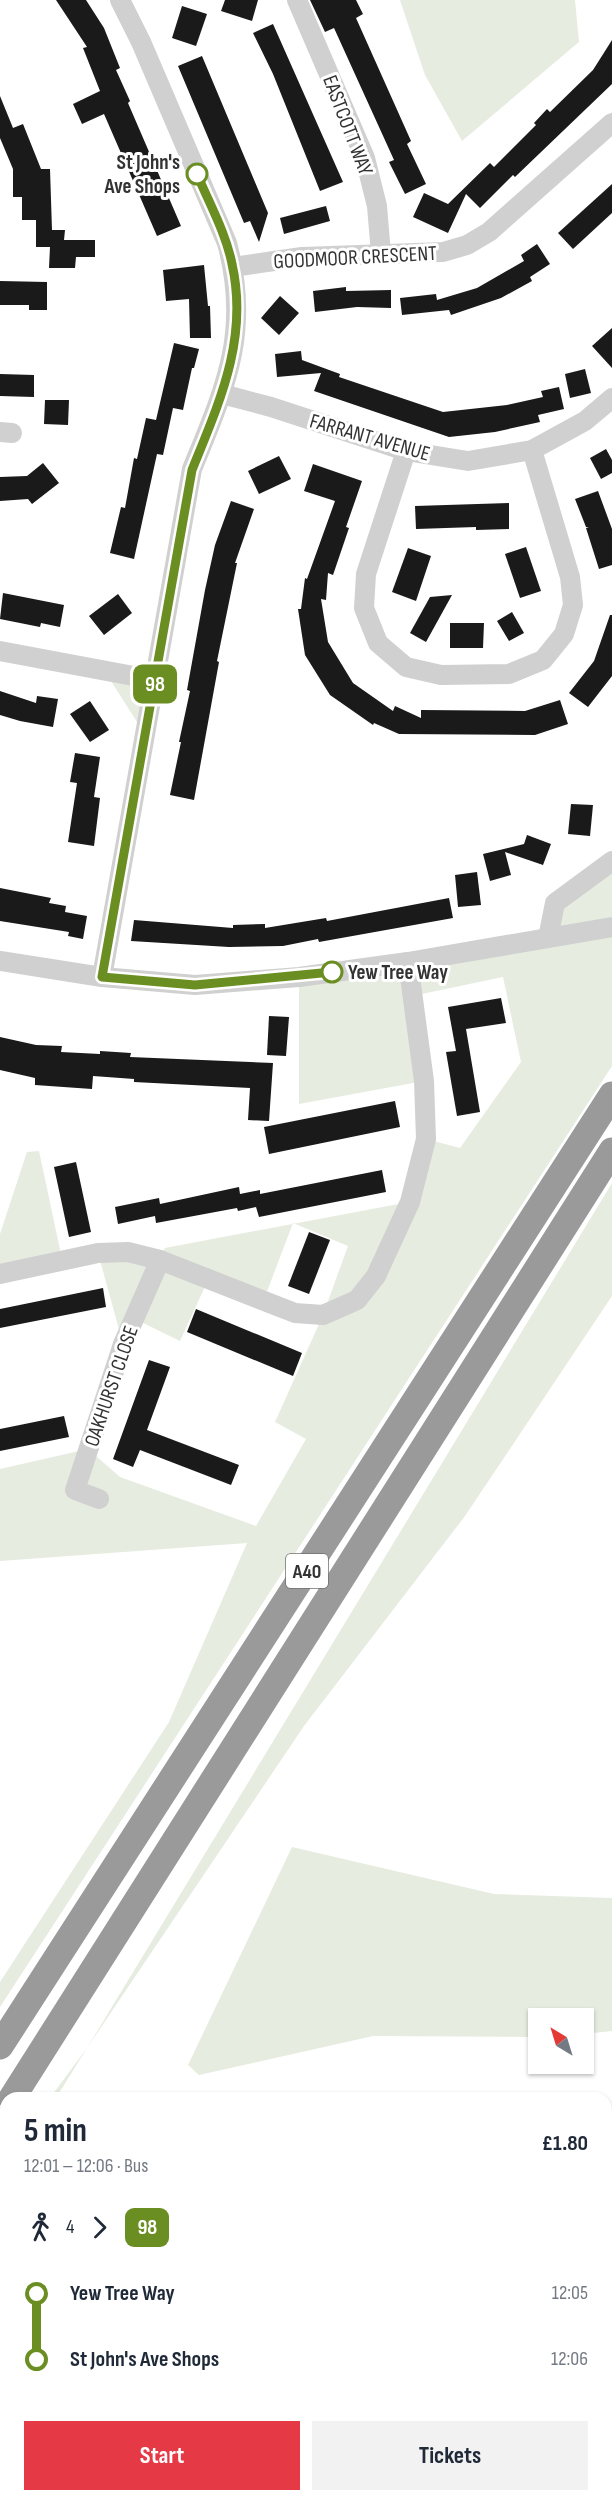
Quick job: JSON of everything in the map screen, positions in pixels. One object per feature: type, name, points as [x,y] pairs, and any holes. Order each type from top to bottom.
[{"type":"highway","name":"A40","points":[[0,2046],[612,1095]]},
{"type":"highway","name":"A40","points":[[16,2092],[612,1151]]},
{"type":"street","points":[[102,977],[192,470],[222,394],[236,346],[237,318],[233,267],[227,243],[121,0]]},
{"type":"street","name":"EASTCOTT WAY","points":[[297,0],[365,158],[377,206],[381,254]]},
{"type":"street","name":"GOODMOOR CRESCENT","points":[[233,267],[302,257],[443,252],[467,246],[489,232],[612,123]]},
{"type":"street","name":"FARRANT AVENUE","points":[[222,394],[271,407],[406,451],[468,461],[532,450],[585,421],[612,398]]},
{"type":"street","points":[[406,451],[366,574],[363,608],[378,643],[406,668],[441,675],[509,674],[543,660],[564,634],[573,605],[570,577],[532,450]]},
{"type":"street","points":[[0,651],[155,680]]},
{"type":"street","points":[[548,938],[555,903],[612,861]]},
{"type":"street","points":[[0,961],[102,977],[195,985],[299,977],[408,962],[604,928]]},
{"type":"street","points":[[0,1274],[98,1253],[128,1252],[160,1260],[295,1313],[323,1315],[357,1300],[376,1276],[410,1202],[426,1140],[424,1081],[408,962]]},
{"type":"street","name":"OAKHURST CLOSE","points":[[99,1499],[75,1490],[123,1344],[160,1260]]},
{"type":"shaded area","points":[[400,0],[575,0],[579,42],[462,141],[425,75]]},
{"type":"shaded area","points":[[104,670],[155,680],[146,736]]},
{"type":"shaded area","points":[[612,861],[612,1066],[0,2007],[0,1982],[169,1722],[247,1543],[0,1561],[0,1469],[88,1449],[120,1477],[256,1526],[306,1439],[275,1422],[323,1315],[348,1246],[294,1224],[409,1202],[426,1139],[460,1148],[521,1062],[503,977],[412,996],[424,1081],[299,1104],[299,977],[548,938],[555,903]]},
{"type":"shaded area","points":[[39,1151],[62,1259],[0,1274],[0,1234],[27,1152]]},
{"type":"shaded area","points":[[612,1183],[612,1296],[465,1516],[304,1726],[87,2048]]},
{"type":"shaded area","points":[[293,1224],[263,1302],[208,1280],[180,1341],[135,1319],[123,1344],[98,1253],[159,1260],[165,1248]]},
{"type":"shaded area","points":[[292,1847],[494,1894],[612,1898],[612,2031],[594,2033],[594,2008],[528,2008],[528,2037],[373,2036],[199,2075],[188,2065]]},
{"type":"shaded area","points":[[87,2048],[60,2092],[54,2092]]},
{"type":"building","points":[[56,0],[86,0],[104,28],[120,68],[116,70],[130,101],[128,103],[181,226],[157,236],[104,114],[82,124],[73,104],[100,91],[83,48],[87,47]]},
{"type":"building","points":[[225,0],[258,0],[252,21],[221,11]]},
{"type":"building","points":[[310,0],[356,0],[363,14],[356,18],[411,141],[407,144],[426,184],[405,194],[389,162],[394,160],[334,28],[325,32]]},
{"type":"building","points":[[182,6],[207,14],[196,46],[172,38]]},
{"type":"building","points":[[273,24],[343,182],[320,191],[273,74],[253,33]]},
{"type":"building","points":[[612,40],[612,84],[515,177],[513,175],[480,208],[466,194],[448,233],[413,217],[424,193],[448,204],[490,163],[494,167],[536,125],[534,123],[547,109],[550,112],[593,70]]},
{"type":"building","points":[[202,56],[268,213],[259,242],[250,221],[244,223],[178,66]]},
{"type":"building","points":[[0,96],[13,128],[23,124],[41,169],[50,169],[52,230],[65,230],[64,240],[95,240],[95,257],[76,257],[75,268],[49,268],[50,247],[36,247],[36,220],[22,220],[22,197],[13,197],[13,169],[0,138]]},
{"type":"building","points":[[612,184],[612,213],[573,249],[558,233]]},
{"type":"building","points":[[326,206],[330,221],[284,234],[280,218]]},
{"type":"building","points":[[537,244],[550,264],[530,277],[532,281],[501,298],[451,315],[449,310],[402,315],[400,298],[436,294],[437,300],[477,288],[524,261],[521,255]]},
{"type":"building","points":[[204,265],[208,306],[210,306],[211,338],[190,338],[189,299],[166,301],[163,270]]},
{"type":"building","points":[[0,281],[47,282],[47,310],[29,310],[29,305],[0,305]]},
{"type":"building","points":[[346,287],[346,291],[391,290],[391,308],[357,307],[315,312],[313,291]]},
{"type":"building","points":[[280,296],[299,313],[279,335],[261,318]]},
{"type":"building","points":[[612,328],[612,368],[592,346]]},
{"type":"building","points":[[174,343],[199,349],[194,368],[192,368],[183,410],[173,408],[163,455],[157,454],[134,559],[110,553],[121,507],[125,508],[134,458],[137,459],[146,418],[156,420]]},
{"type":"building","points":[[301,351],[302,360],[340,374],[339,377],[443,412],[507,405],[543,397],[541,391],[559,387],[564,409],[538,415],[540,422],[495,432],[449,437],[314,391],[321,373],[277,377],[275,354]]},
{"type":"building","points":[[585,369],[591,393],[570,398],[565,374]]},
{"type":"building","points":[[0,374],[34,375],[34,397],[0,396]]},
{"type":"building","points":[[45,400],[69,400],[68,425],[44,424]]},
{"type":"building","points":[[606,449],[612,460],[612,473],[601,479],[590,458]]},
{"type":"building","points":[[279,456],[291,479],[259,494],[248,471]]},
{"type":"building","points":[[43,463],[59,483],[32,504],[28,499],[0,501],[0,477],[27,476]]},
{"type":"building","points":[[313,464],[362,481],[333,575],[328,573],[326,600],[321,599],[328,642],[353,683],[393,711],[395,706],[421,718],[421,710],[525,711],[560,700],[568,724],[535,735],[399,734],[374,723],[373,725],[330,695],[305,655],[298,609],[301,609],[305,578],[307,579],[335,501],[304,491]]},
{"type":"building","points":[[598,491],[612,529],[612,565],[599,569],[586,528],[589,527],[586,527],[575,499]]},
{"type":"building","points":[[231,501],[254,509],[235,563],[237,563],[217,661],[219,662],[194,800],[170,795],[190,691],[187,690],[205,590],[215,545]]},
{"type":"building","points":[[509,503],[509,529],[476,530],[476,527],[416,529],[415,506]]},
{"type":"building","points":[[526,547],[541,591],[520,598],[505,554]]},
{"type":"building","points":[[408,548],[431,556],[416,601],[392,592]]},
{"type":"building","points":[[3,593],[64,605],[60,627],[41,623],[40,627],[0,619]]},
{"type":"building","points":[[118,594],[132,613],[104,635],[89,616]]},
{"type":"building","points":[[452,595],[426,642],[410,633],[430,597]]},
{"type":"building","points":[[512,612],[524,633],[509,641],[497,621]]},
{"type":"building","points":[[610,615],[612,615],[612,676],[588,707],[569,693],[594,661]]},
{"type":"building","points":[[450,623],[484,623],[483,648],[450,648]]},
{"type":"building","points":[[0,691],[36,703],[37,696],[58,699],[53,727],[0,715]]},
{"type":"building","points":[[90,701],[109,730],[90,742],[70,714]]},
{"type":"building","points":[[75,753],[100,757],[94,797],[100,798],[94,846],[68,842],[77,783],[70,782]]},
{"type":"building","points":[[571,804],[593,805],[590,836],[568,834]]},
{"type":"building","points":[[527,835],[551,844],[543,865],[505,852],[511,875],[490,881],[483,854],[524,844]]},
{"type":"building","points":[[477,872],[481,905],[458,907],[455,875]]},
{"type":"building","points":[[0,888],[51,898],[49,903],[66,906],[65,912],[87,916],[83,939],[68,936],[69,932],[0,921]]},
{"type":"building","points":[[449,898],[453,918],[319,942],[318,939],[283,946],[229,947],[131,941],[134,920],[233,928],[233,925],[265,924],[265,928],[326,918],[327,921]]},
{"type":"building","points":[[501,998],[506,1023],[466,1029],[480,1112],[457,1116],[446,1052],[456,1051],[448,1007]]},
{"type":"building","points":[[269,1016],[289,1017],[286,1056],[267,1055]]},
{"type":"building","points":[[0,1037],[36,1045],[62,1046],[61,1052],[100,1054],[100,1051],[131,1053],[130,1057],[273,1063],[269,1121],[248,1120],[250,1088],[134,1082],[134,1079],[93,1076],[92,1089],[35,1085],[35,1078],[0,1070]]},
{"type":"building","points":[[395,1101],[400,1127],[269,1154],[264,1127]]},
{"type":"building","points":[[76,1162],[91,1232],[69,1237],[54,1167]]},
{"type":"building","points":[[382,1170],[386,1192],[259,1217],[256,1207],[238,1211],[237,1208],[156,1223],[155,1216],[118,1224],[115,1207],[159,1198],[160,1204],[239,1187],[240,1194],[260,1190],[260,1194]]},
{"type":"building","points":[[309,1232],[330,1240],[309,1294],[288,1286]]},
{"type":"building","points":[[103,1288],[106,1307],[0,1328],[0,1309]]},
{"type":"building","points":[[196,1309],[302,1353],[293,1376],[187,1332]]},
{"type":"building","points":[[149,1360],[170,1367],[147,1430],[239,1465],[231,1485],[140,1450],[133,1467],[113,1459]]},
{"type":"building","points":[[64,1416],[69,1437],[0,1451],[0,1429]]},
{"type":"bus line","name":"98","points":[[197,174],[227,243],[233,267],[237,318],[236,346],[222,394],[192,470],[102,977],[195,985],[299,977],[332,972]]},
{"type":"place","name":"St John's Ave Shops","points":[[197,174]]},
{"type":"place","name":"Yew Tree Way","points":[[332,972]]}]
